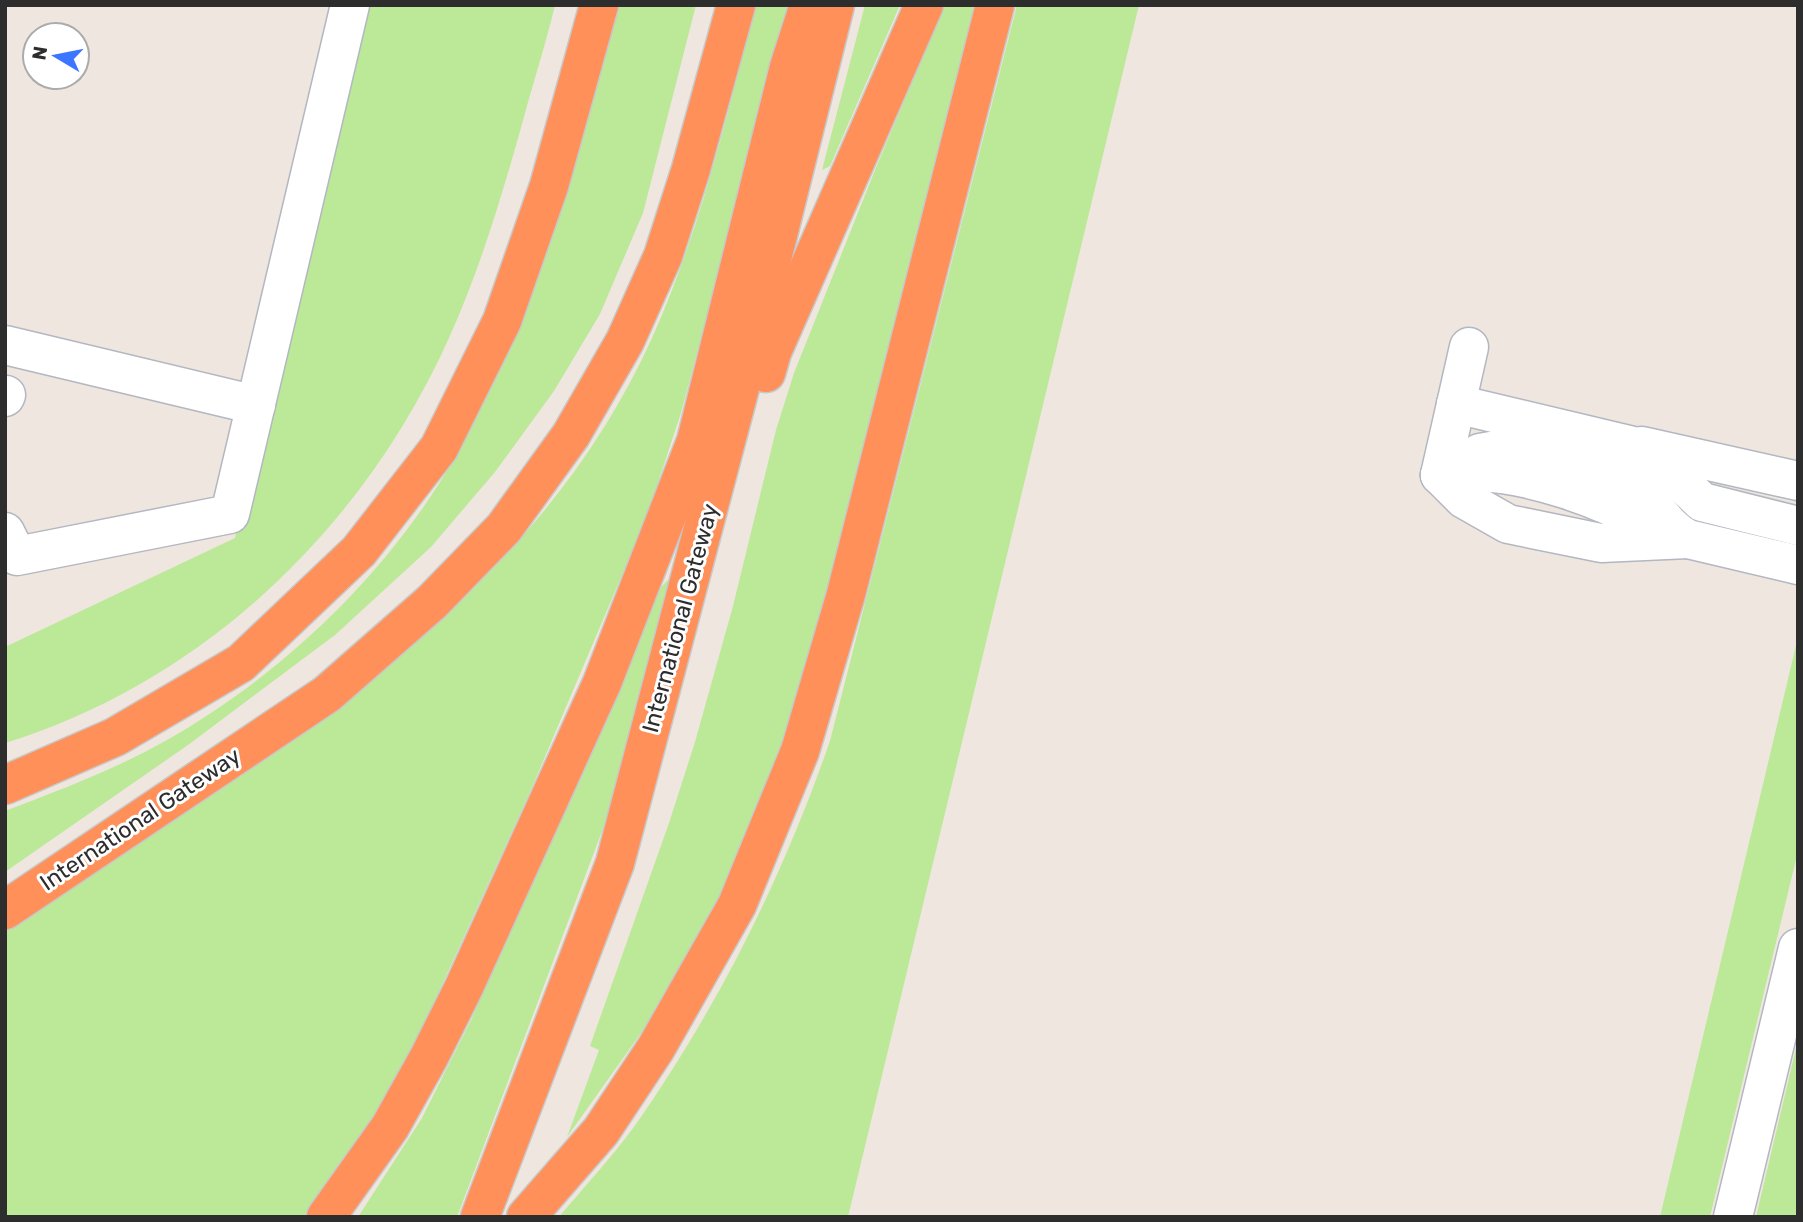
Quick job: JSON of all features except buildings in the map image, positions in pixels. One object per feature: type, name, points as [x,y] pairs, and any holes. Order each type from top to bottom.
[{"type":"highway","points":[[578,76],[590,5]]},
{"type":"highway","points":[[5,785],[115,737],[242,663],[359,551],[439,448],[502,321],[549,186],[599,5]]},
{"type":"highway","name":"International Gateway","points":[[5,909],[327,694],[432,601],[504,528],[571,435],[625,341],[663,256],[691,169],[736,5]]},
{"type":"highway","points":[[326,1217],[390,1127],[429,1057],[464,987],[602,683],[696,441],[789,67],[809,5]]},
{"type":"highway","name":"International Gateway","points":[[480,1217],[615,863],[741,384],[835,5]]},
{"type":"highway","points":[[615,863],[706,599],[772,352],[924,5]]},
{"type":"highway","points":[[526,1217],[601,1131],[656,1048],[737,905],[800,751],[846,594],[995,5]]},
{"type":"street","points":[[5,532],[17,556],[230,513],[350,5]]},
{"type":"street","points":[[5,345],[256,405]]},
{"type":"street","points":[[1440,475],[1469,347]]},
{"type":"street","points":[[1456,404],[1798,481]]},
{"type":"street","points":[[1606,438],[1670,458],[1696,478],[1798,504]]},
{"type":"street","points":[[1606,438],[1653,455],[1702,502],[1798,526]]},
{"type":"street","points":[[1440,475],[1497,448],[1593,469],[1634,486],[1672,530],[1688,539]]},
{"type":"street","points":[[1440,475],[1486,496],[1798,565]]},
{"type":"street","points":[[1733,1217],[1798,948]]},
{"type":"green space","points":[[364,5],[555,5],[491,229],[449,338],[414,407],[372,472],[324,533],[270,588],[211,637],[147,680],[78,716],[5,743],[5,647],[235,538]]},
{"type":"green space","points":[[611,5],[696,5],[643,213],[600,314],[554,391],[495,472],[431,547],[335,635],[188,745],[5,872],[5,811],[148,751],[216,710],[263,676],[351,596],[390,551],[426,503],[457,454],[489,387]]},
{"type":"green space","points":[[755,5],[789,5],[681,413],[647,516],[530,792],[420,1033],[376,1116],[304,1217],[5,1217],[5,931],[191,809],[372,678],[456,605],[532,525],[598,437],[652,338],[698,215],[723,132]]},
{"type":"green space","points":[[865,5],[900,5],[830,166],[822,170]]},
{"type":"green space","points":[[945,5],[976,5],[794,722],[740,858],[698,941],[641,1033],[567,1137],[599,1050],[590,1046],[695,742],[733,606],[776,430],[794,373],[875,170]]},
{"type":"green space","points":[[1017,5],[1139,5],[848,1217],[559,1217],[634,1127],[693,1035],[720,989],[769,892],[811,792],[830,741]]},
{"type":"green space","points":[[668,580],[671,592],[604,826],[457,1217],[358,1217],[422,1118],[471,1020],[662,586]]},
{"type":"green space","points":[[1798,637],[1798,851],[1710,1217],[1660,1217]]},
{"type":"green space","points":[[1798,1040],[1798,1217],[1756,1217]]}]
